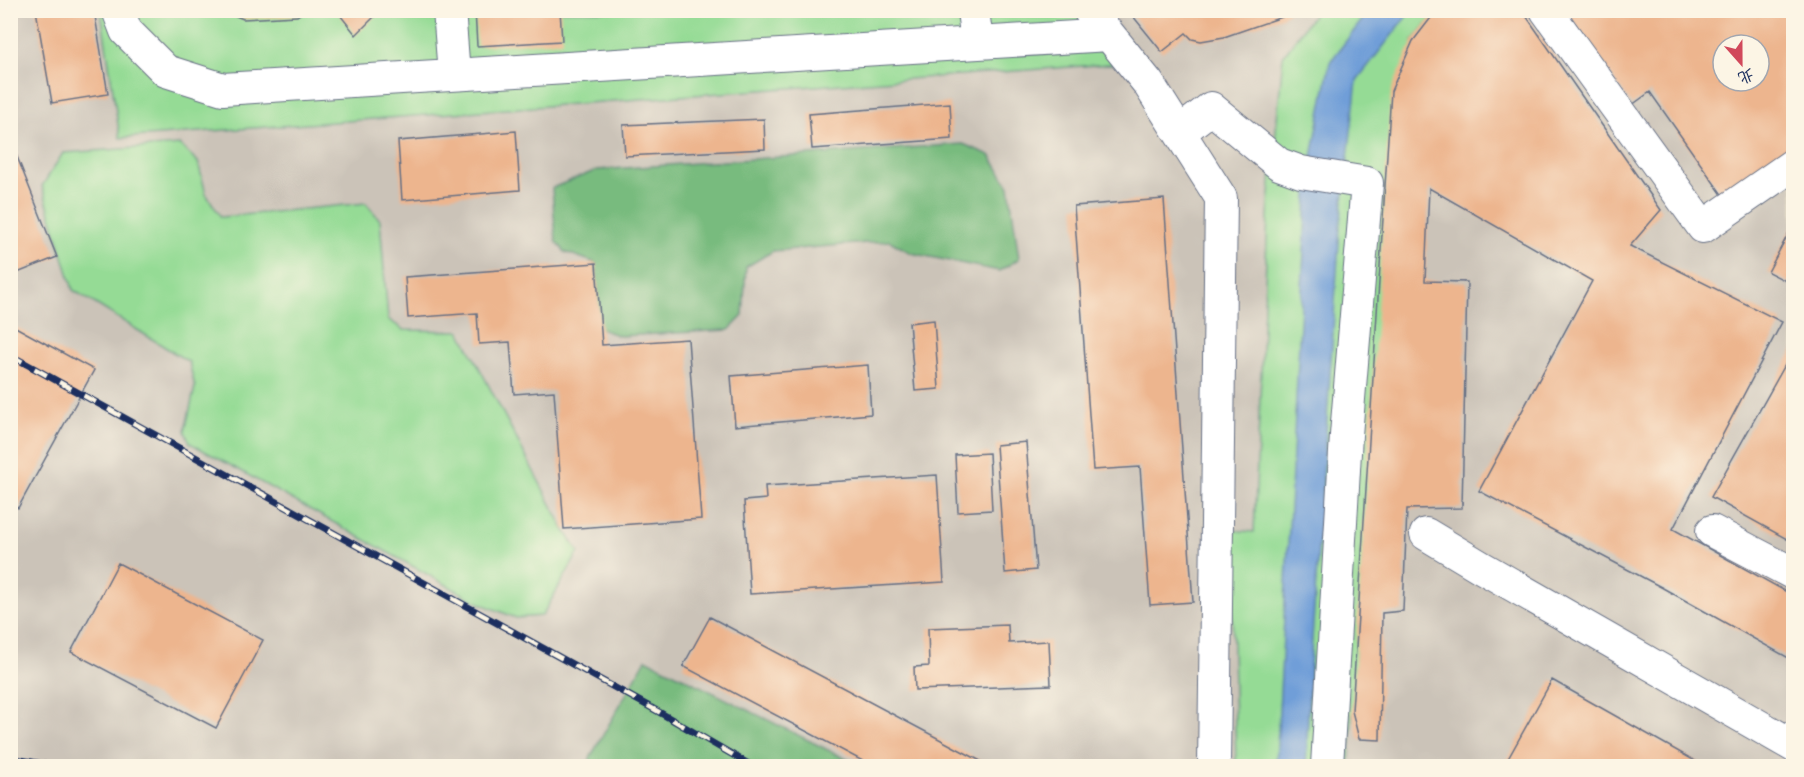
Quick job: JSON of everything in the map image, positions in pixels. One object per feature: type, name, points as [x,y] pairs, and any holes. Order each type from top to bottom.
[{"type":"street","points":[[118,10],[126,31],[166,71],[223,89],[1109,35]]},
{"type":"street","points":[[449,10],[454,74]]},
{"type":"street","points":[[974,10],[977,43]]},
{"type":"street","points":[[1089,10],[1148,83],[1221,198],[1215,766]]},
{"type":"street","points":[[1546,10],[1703,227],[1794,164]]},
{"type":"street","points":[[1180,132],[1211,108],[1279,164],[1301,172],[1367,183],[1346,435],[1327,766]]},
{"type":"street","points":[[1712,531],[1794,574]]},
{"type":"street","points":[[1426,534],[1794,746]]},
{"type":"shaded area","points":[[10,11],[1793,11],[1793,766],[11,766]]},
{"type":"green space","points":[[101,11],[1093,11],[1136,62],[120,138]]},
{"type":"green space","points":[[1316,11],[1437,11],[1413,41],[1383,248],[1349,766],[1236,766],[1230,530],[1254,532],[1268,215],[1283,56]]},
{"type":"green space","points":[[963,144],[990,155],[1009,186],[1019,259],[999,271],[911,253],[890,241],[773,251],[746,267],[743,316],[729,330],[620,336],[600,329],[596,263],[565,252],[556,241],[552,188],[597,170]]},
{"type":"green space","points":[[180,145],[198,162],[206,194],[221,217],[366,203],[380,220],[388,319],[404,330],[460,331],[564,529],[579,552],[542,616],[516,618],[479,603],[190,443],[185,431],[195,387],[189,362],[73,290],[42,186],[63,153]]},
{"type":"green space","points":[[646,659],[860,766],[589,766],[590,758]]},
{"type":"water","points":[[1369,11],[1411,11],[1357,80],[1340,227],[1310,668],[1306,766],[1276,766],[1308,178],[1330,62]]},
{"type":"building","points":[[36,10],[94,10],[108,94],[52,103]]},
{"type":"building","points":[[221,10],[306,10],[297,16],[243,19]]},
{"type":"building","points":[[336,10],[381,10],[356,35]]},
{"type":"building","points":[[475,10],[560,10],[562,41],[477,46]]},
{"type":"building","points":[[1128,10],[1291,10],[1282,17],[1224,37],[1201,41],[1192,39],[1186,33],[1162,52]]},
{"type":"building","points":[[1437,10],[1522,10],[1661,210],[1630,246],[1782,322],[1673,529],[1794,596],[1794,661],[1661,587],[1479,491],[1592,281],[1429,188],[1425,281],[1467,282],[1462,508],[1407,509],[1403,611],[1382,613],[1380,740],[1359,739],[1352,711],[1391,91],[1413,41]]},
{"type":"building","points":[[1566,10],[1794,10],[1794,146],[1723,196],[1650,92],[1632,105]]},
{"type":"building","points":[[950,103],[952,139],[812,149],[809,114]]},
{"type":"building","points":[[764,119],[765,149],[625,156],[623,125]]},
{"type":"building","points":[[516,131],[520,190],[402,200],[398,141]]},
{"type":"building","points":[[10,139],[57,257],[10,276]]},
{"type":"building","points":[[1164,199],[1193,602],[1150,605],[1140,467],[1093,470],[1074,206]]},
{"type":"building","points":[[1794,223],[1794,285],[1768,272]]},
{"type":"building","points":[[596,263],[602,345],[688,339],[701,519],[564,529],[554,391],[514,394],[510,342],[479,344],[477,313],[408,318],[405,277]]},
{"type":"building","points":[[934,320],[939,389],[915,391],[909,323]]},
{"type":"building","points":[[10,324],[94,370],[18,508],[10,504]]},
{"type":"building","points":[[1794,349],[1794,543],[1711,497]]},
{"type":"building","points":[[868,365],[871,414],[735,426],[731,376]]},
{"type":"building","points":[[1026,442],[1036,570],[1005,573],[996,445]]},
{"type":"building","points":[[989,453],[992,510],[958,512],[955,455]]},
{"type":"building","points":[[937,475],[944,582],[750,594],[744,501],[766,499],[765,486]]},
{"type":"building","points":[[118,563],[263,640],[216,728],[71,652]]},
{"type":"building","points":[[710,617],[990,766],[872,766],[683,666]]},
{"type":"building","points":[[1008,625],[1009,643],[1049,641],[1051,685],[915,690],[914,667],[929,666],[928,628]]},
{"type":"building","points":[[1552,680],[1704,766],[1504,766]]},
{"type":"railway","points":[[10,355],[659,712],[752,766]]},
{"type":"railway","points":[[10,758],[53,766]]}]
